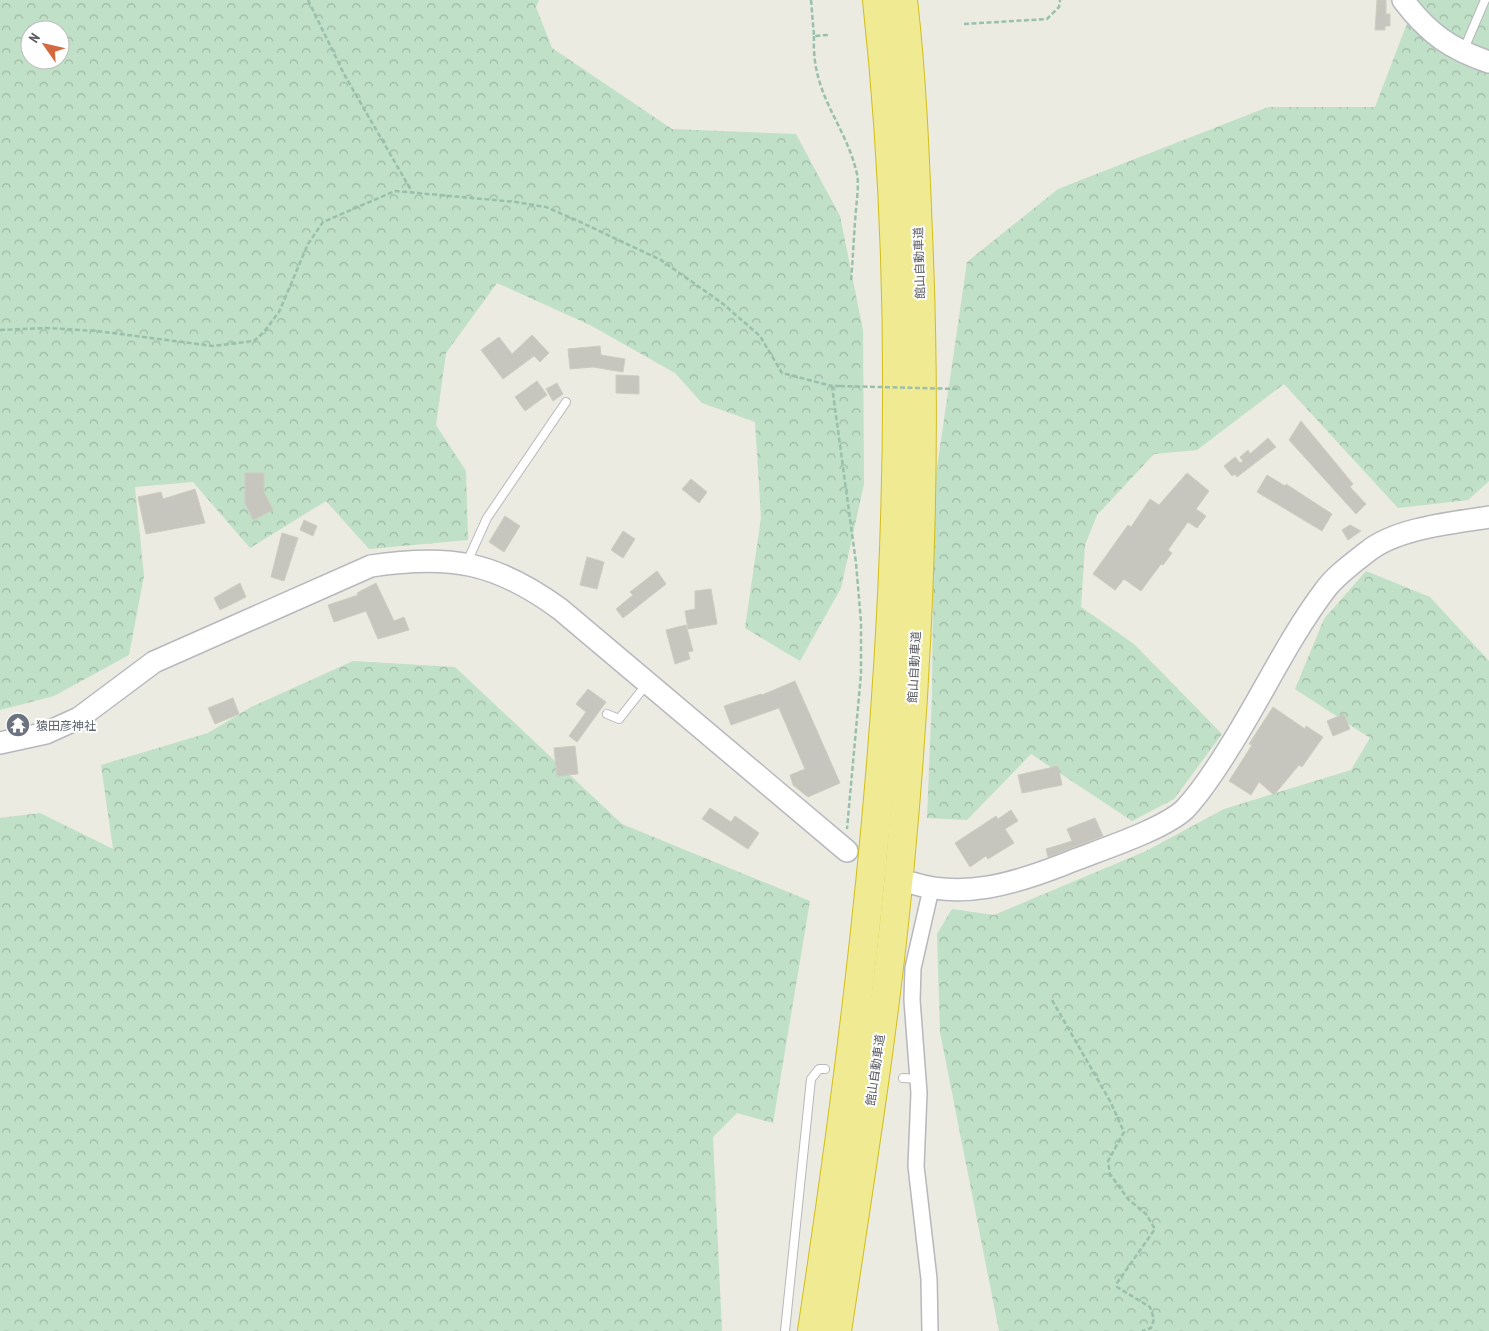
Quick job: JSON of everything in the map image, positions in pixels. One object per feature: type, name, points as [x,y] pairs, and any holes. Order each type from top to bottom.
[{"type":"highway","name":"館山自動車道","points":[[812,1331],[835,1177],[872,876],[891,639],[898,457],[896,320],[890,166],[877,0]]},
{"type":"highway","name":"館山自動車道","points":[[837,1331],[881,1028],[901,852],[916,651],[922,466],[922,315],[916,169],[903,0]]},
{"type":"street","points":[[1403,0],[1434,35],[1462,54],[1489,62]]},
{"type":"street","points":[[930,1331],[929,1279],[916,1166],[910,1078],[913,968],[922,886],[947,891],[977,890],[1036,875],[1160,826],[1184,810],[1214,773],[1248,718],[1281,657],[1326,588],[1368,551],[1395,536],[1489,517]]},
{"type":"street","points":[[0,743],[46,734],[79,718],[154,662],[371,566],[406,561],[478,565],[514,579],[534,590],[560,609],[844,849]]},
{"type":"lane","points":[[1462,54],[1485,0]]},
{"type":"lane","points":[[467,564],[487,518],[566,402]]},
{"type":"lane","points":[[607,714],[619,719],[647,683]]},
{"type":"lane","points":[[785,1331],[811,1080],[820,1069],[825,1069]]},
{"type":"path","points":[[308,0],[344,74],[412,192]]},
{"type":"path","points":[[811,0],[814,36],[813,57],[818,78],[824,99],[852,159],[857,176],[851,282]]},
{"type":"path","points":[[964,24],[1047,20],[1059,7],[1060,0]]},
{"type":"path","points":[[814,36],[828,35]]},
{"type":"path","points":[[0,330],[47,328],[97,331],[213,346],[254,341],[264,332],[279,312],[308,244],[323,222],[394,191],[412,192],[546,207],[661,260],[722,303],[760,336],[782,373],[832,386],[959,389]]},
{"type":"path","points":[[832,386],[856,563],[861,622],[861,674],[850,778],[849,824],[844,849]]},
{"type":"path","points":[[1052,1000],[1110,1101],[1124,1132],[1108,1161],[1110,1174],[1128,1199],[1146,1214],[1155,1229],[1117,1283],[1117,1287],[1150,1307],[1154,1319],[1151,1328],[1142,1331]]},
{"type":"green space","points":[[0,0],[539,0],[536,7],[552,48],[672,129],[796,134],[840,216],[863,330],[864,484],[841,588],[800,661],[745,628],[761,518],[755,422],[702,403],[675,373],[590,325],[497,283],[446,353],[436,425],[466,471],[468,540],[369,549],[326,501],[250,548],[193,482],[135,487],[144,576],[129,655],[54,696],[0,710]]},
{"type":"green space","points":[[1416,0],[1489,0],[1489,481],[1468,500],[1398,508],[1284,384],[1197,450],[1154,454],[1097,515],[1085,545],[1081,607],[1134,644],[1222,734],[1174,799],[1132,821],[1031,754],[967,820],[927,818],[932,697],[934,488],[967,262],[1058,189],[1268,107],[1375,107]]},
{"type":"green space","points":[[1366,571],[1430,597],[1489,661],[1489,1331],[999,1331],[940,1032],[937,934],[952,909],[994,915],[1146,851],[1224,809],[1351,770],[1370,738],[1295,689],[1324,619]]},
{"type":"green space","points":[[353,661],[455,667],[622,824],[810,901],[773,1123],[737,1113],[713,1137],[722,1331],[0,1331],[0,818],[40,813],[113,849],[101,765],[208,733],[251,707]]},
{"type":"building","points":[[1377,0],[1386,0],[1386,14],[1390,14],[1390,26],[1385,26],[1385,30],[1375,30]]},
{"type":"building","points":[[532,335],[549,353],[540,362],[534,356],[503,379],[481,350],[499,337],[512,354]]},
{"type":"building","points":[[600,346],[601,355],[625,359],[623,372],[593,367],[570,369],[568,349]]},
{"type":"building","points":[[616,375],[639,376],[639,394],[616,393]]},
{"type":"building","points":[[537,381],[547,395],[525,411],[515,397]]},
{"type":"building","points":[[557,383],[563,394],[553,401],[546,389]]},
{"type":"building","points":[[1301,421],[1353,484],[1350,487],[1366,504],[1356,514],[1289,440]]},
{"type":"building","points":[[1268,438],[1276,447],[1237,477],[1235,474],[1232,476],[1224,466],[1235,457],[1240,463],[1243,461],[1240,457],[1248,450],[1250,454]]},
{"type":"building","points":[[245,473],[264,473],[264,492],[273,510],[253,520],[245,503]]},
{"type":"building","points":[[1187,473],[1209,491],[1196,509],[1206,516],[1197,528],[1188,522],[1168,550],[1172,553],[1163,565],[1161,564],[1141,591],[1124,579],[1115,590],[1093,574],[1128,525],[1131,527],[1150,499],[1159,505]]},
{"type":"building","points":[[1267,475],[1285,486],[1286,484],[1332,514],[1322,531],[1257,492]]},
{"type":"building","points":[[691,479],[707,492],[699,503],[682,489]]},
{"type":"building","points":[[195,489],[205,523],[146,534],[138,497],[161,492],[163,499]]},
{"type":"building","points":[[505,516],[520,526],[504,552],[489,542]]},
{"type":"building","points":[[304,520],[317,526],[313,536],[300,530]]},
{"type":"building","points":[[1350,525],[1361,531],[1348,540],[1342,530]]},
{"type":"building","points":[[623,531],[635,539],[623,558],[611,550]]},
{"type":"building","points":[[282,533],[298,538],[284,581],[271,577]]},
{"type":"building","points":[[587,557],[604,562],[597,589],[580,585]]},
{"type":"building","points":[[657,571],[666,584],[623,618],[616,609],[633,595],[630,592]]},
{"type":"building","points":[[240,583],[246,597],[220,610],[214,598]]},
{"type":"building","points":[[376,583],[394,621],[404,617],[409,630],[378,639],[366,611],[334,622],[328,605],[358,595],[357,593]]},
{"type":"building","points":[[711,589],[717,624],[688,629],[685,611],[695,609],[695,591]]},
{"type":"building","points":[[686,625],[693,651],[688,652],[690,659],[675,664],[666,630]]},
{"type":"building","points":[[795,681],[840,783],[808,797],[793,785],[790,775],[805,769],[779,708],[731,725],[724,706],[762,695]]},
{"type":"building","points":[[588,689],[606,702],[577,742],[569,736],[586,712],[576,704]]},
{"type":"building","points":[[233,698],[239,714],[215,724],[208,708]]},
{"type":"building","points":[[1273,707],[1305,729],[1306,726],[1323,737],[1302,767],[1299,765],[1274,795],[1259,782],[1251,795],[1229,781],[1252,745],[1249,744]]},
{"type":"building","points":[[1344,714],[1350,729],[1333,736],[1327,721]]},
{"type":"building","points":[[575,746],[578,774],[557,776],[554,748]]},
{"type":"building","points":[[1058,766],[1062,785],[1022,793],[1018,775]]},
{"type":"building","points":[[710,808],[731,822],[735,816],[759,833],[748,849],[702,819]]},
{"type":"building","points":[[1011,810],[1018,821],[1005,829],[1014,843],[988,859],[986,856],[970,867],[955,843],[996,816],[998,819]]},
{"type":"building","points":[[1095,818],[1103,836],[1048,857],[1046,849],[1072,841],[1067,829]]},
{"type":"place","name":"猿田彦神社","points":[[18,725]]}]
